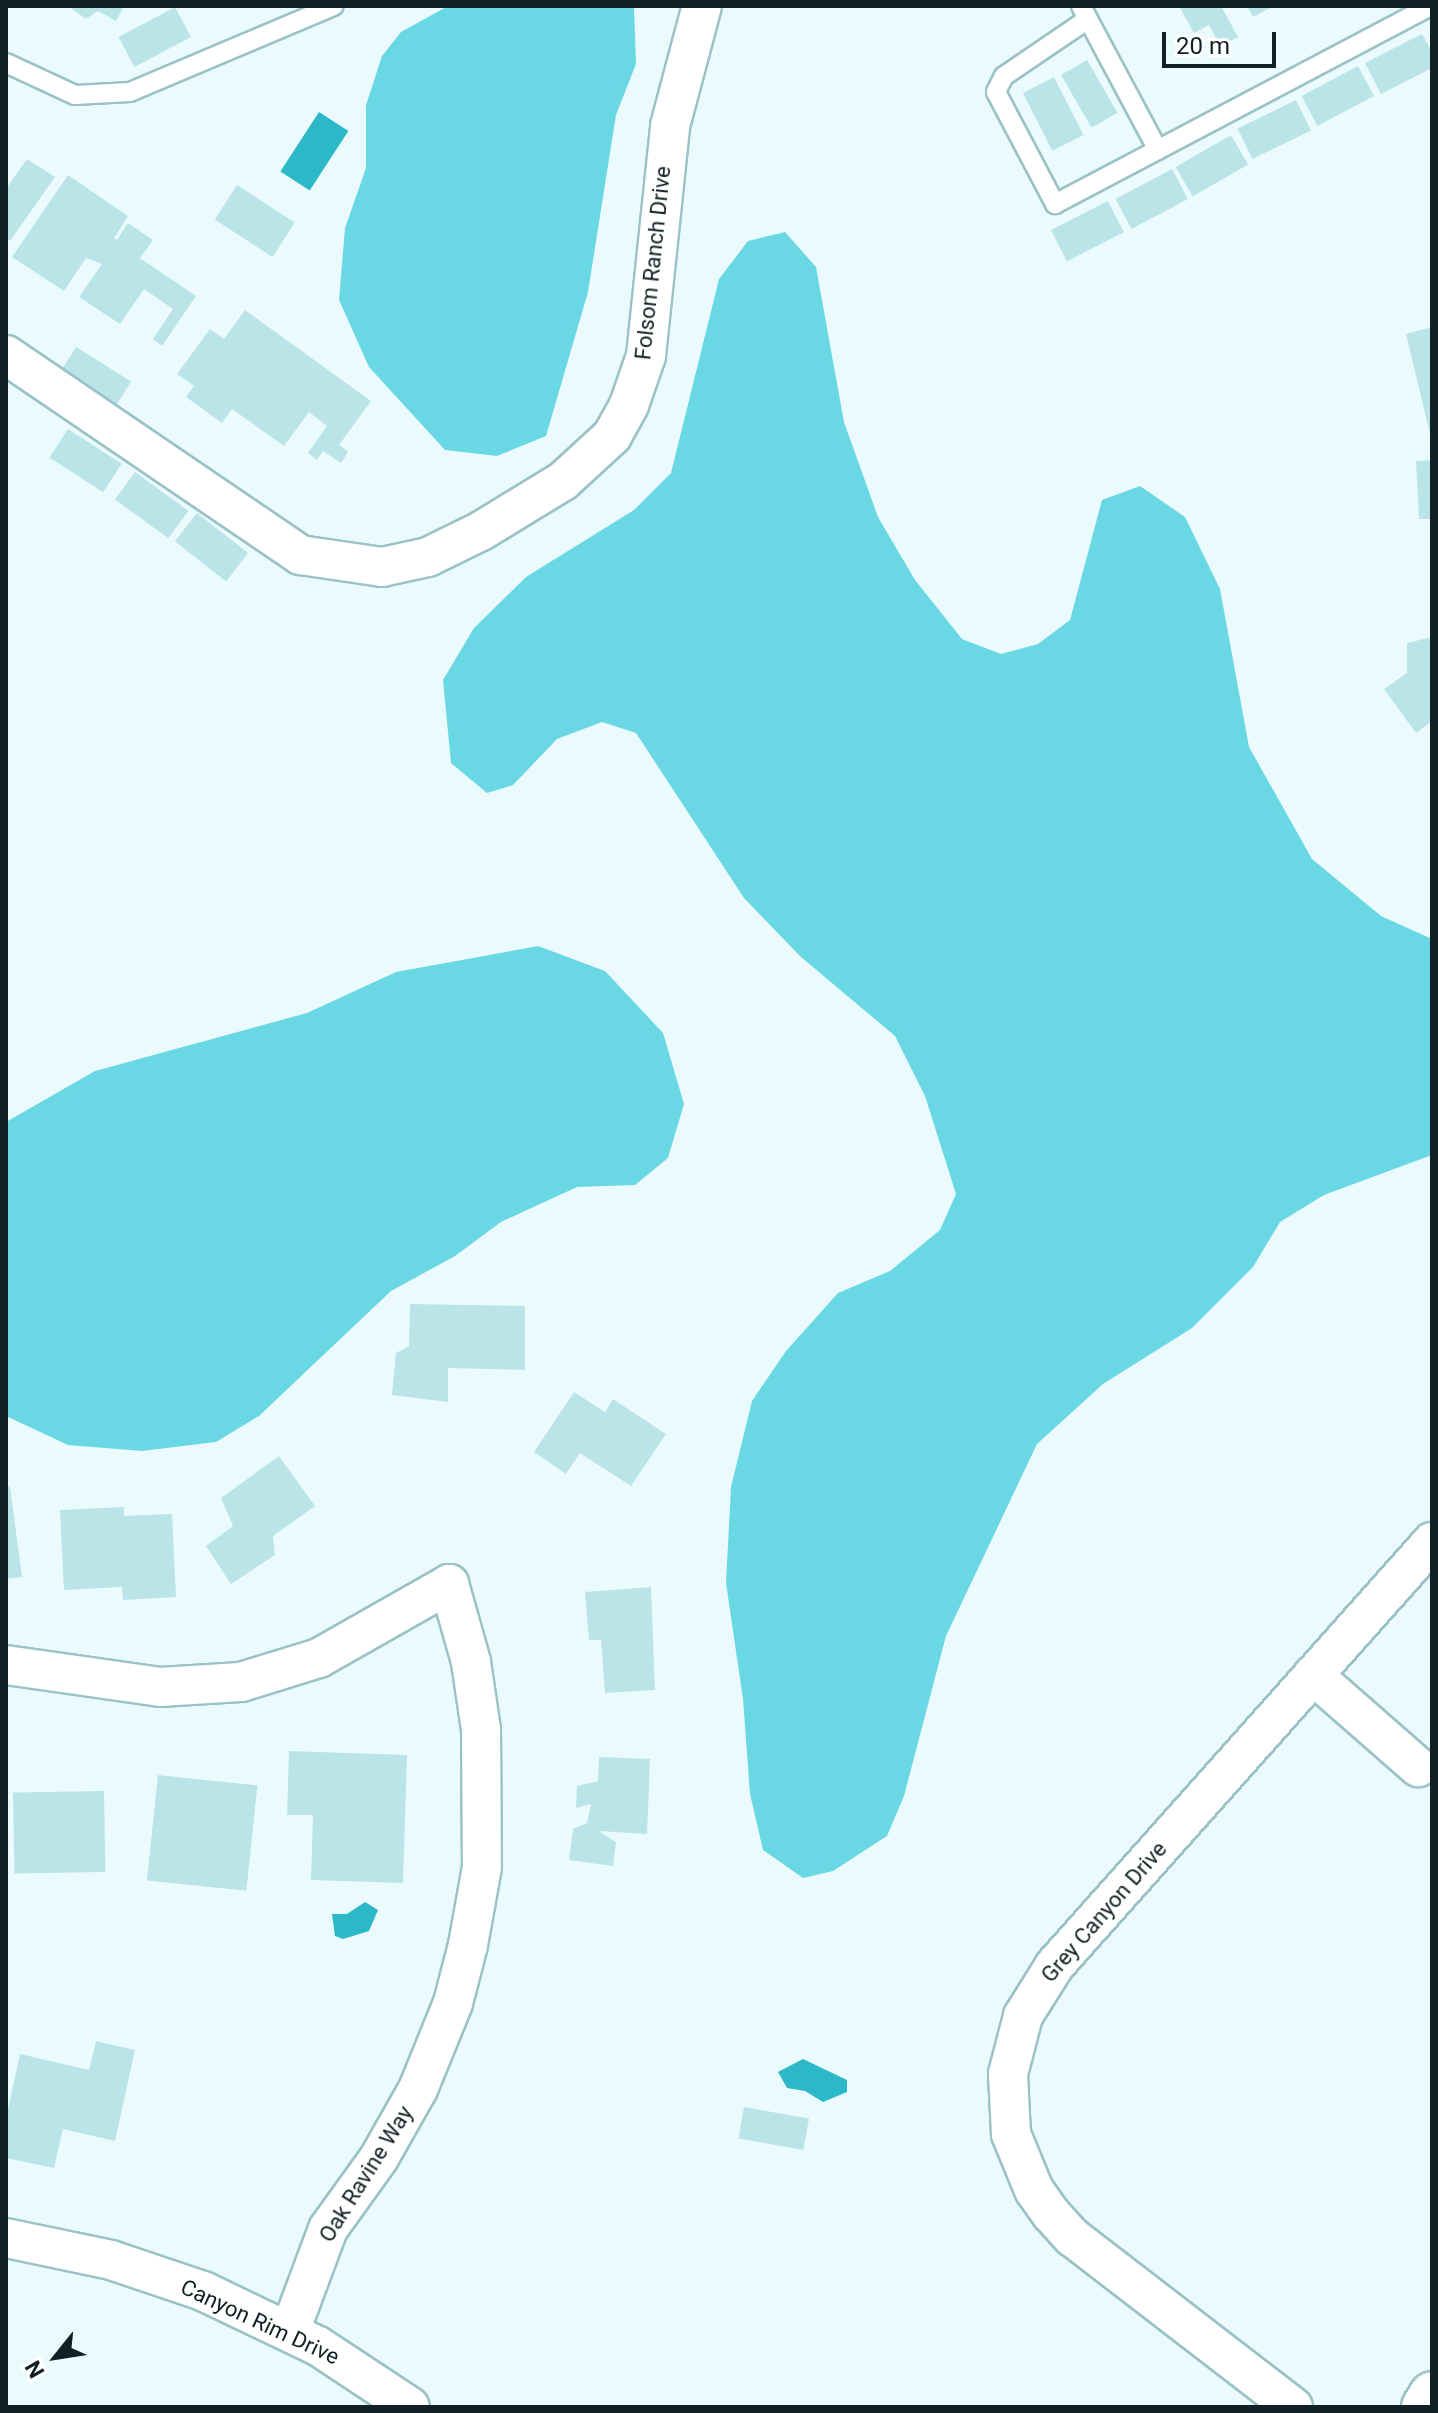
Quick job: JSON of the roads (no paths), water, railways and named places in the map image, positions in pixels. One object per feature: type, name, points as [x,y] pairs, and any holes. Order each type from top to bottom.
[{"type":"main road","points":[[1424,2407],[1432,2394]]},
{"type":"street","name":"Folsom Ranch Drive","points":[[6,355],[300,555],[382,567],[428,557],[481,531],[563,481],[612,436],[629,405],[646,356],[670,126],[702,6]]},
{"type":"street","name":"Grey Canyon Drive","points":[[1293,2407],[1072,2237],[1051,2214],[1027,2177],[1011,2134],[1008,2074],[1023,2016],[1046,1977],[1432,1542]]},
{"type":"street","name":"Oak Ravine Way","points":[[6,1665],[160,1687],[241,1682],[319,1658],[449,1584],[471,1662],[481,1730],[482,1867],[468,1945],[453,2003],[418,2089],[379,2158],[328,2229],[290,2331]]},
{"type":"street","points":[[1313,1675],[1418,1767]]},
{"type":"street","name":"Canyon Rim Drive","points":[[6,2238],[111,2260],[203,2291],[290,2331],[410,2407]]},
{"type":"lane","points":[[6,63],[75,95],[130,92],[334,6]]},
{"type":"lane","points":[[1158,150],[1084,13],[1004,76],[996,92],[1000,107],[1055,204],[1158,150],[1430,6]]}]
